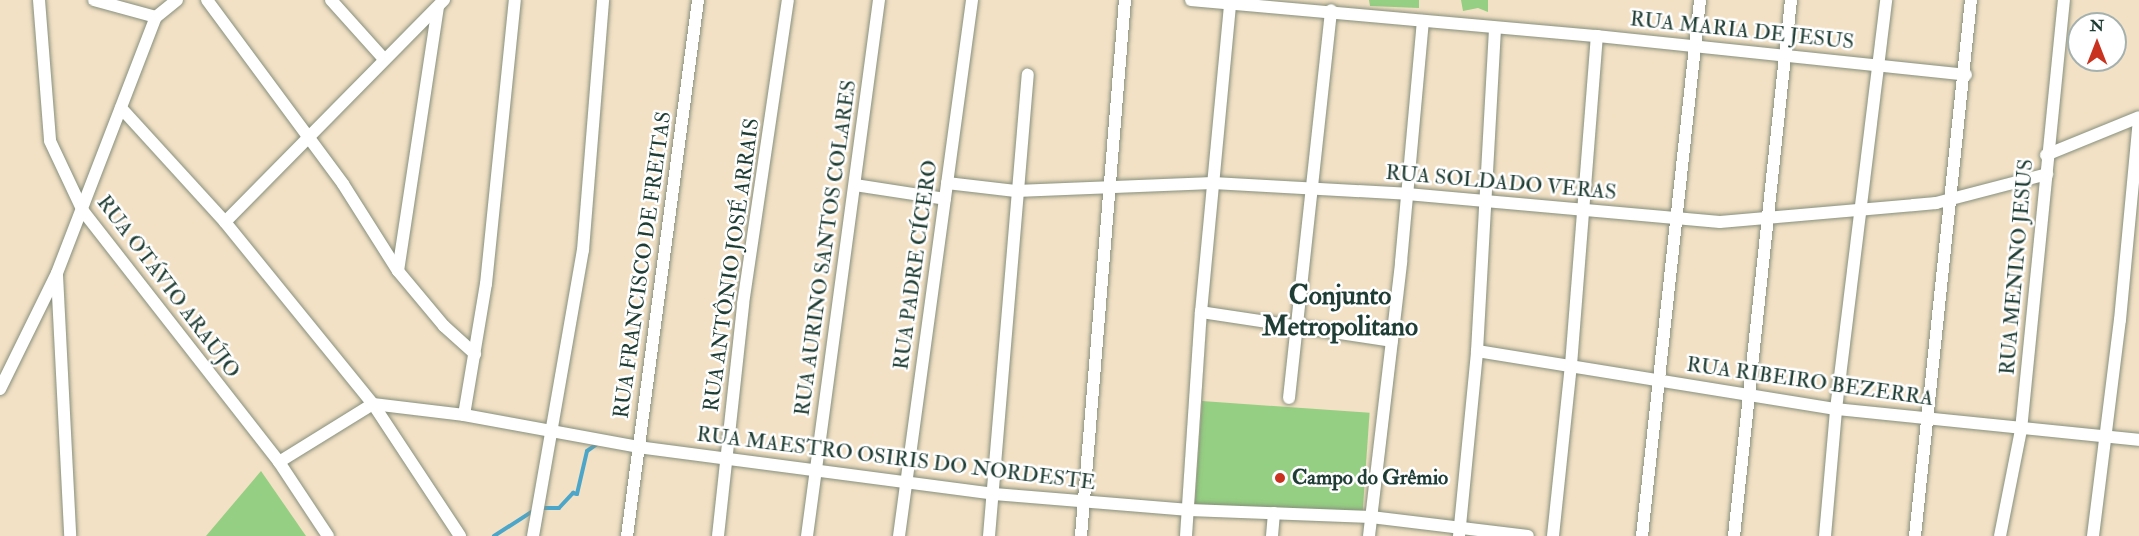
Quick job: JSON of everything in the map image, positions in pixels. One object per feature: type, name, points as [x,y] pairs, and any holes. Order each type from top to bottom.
[{"type":"street","name":"RUA OTÁVIO ARAÚJO","points":[[39,0],[50,141],[83,211],[279,462],[328,536]]},
{"type":"street","points":[[94,0],[156,17]]},
{"type":"street","points":[[0,389],[57,273],[83,211],[156,17],[177,0]]},
{"type":"street","points":[[207,0],[309,137],[398,271],[444,326],[475,354]]},
{"type":"street","points":[[331,0],[383,58]]},
{"type":"street","points":[[464,415],[486,284],[515,0]]},
{"type":"street","points":[[533,536],[583,250],[603,0]]},
{"type":"street","name":"RUA FRANCISCO DE FREITAS","points":[[627,536],[698,0]]},
{"type":"street","name":"RUA ANTÔNIO JOSÉ ARRAIS","points":[[718,536],[743,304],[788,0]]},
{"type":"street","name":"RUA AURINO SANTOS COLARES","points":[[807,536],[879,0]]},
{"type":"street","name":"RUA PADRE CÍCERO","points":[[899,536],[972,0]]},
{"type":"street","points":[[1081,536],[1125,0]]},
{"type":"street","name":"RUA MARIA DE JESUS","points":[[1191,0],[1331,10],[1495,29],[1597,36],[1785,57],[1878,63],[1966,75]]},
{"type":"street","points":[[1642,536],[1692,46],[1700,0]]},
{"type":"street","points":[[1734,536],[1747,393],[1791,0]]},
{"type":"street","points":[[1825,536],[1836,409],[1886,0]]},
{"type":"street","points":[[1915,536],[1930,419],[1966,75],[1971,0]]},
{"type":"street","name":"RUA MENINO JESUS","points":[[2000,536],[2021,430],[2047,174],[2046,155],[2064,0]]},
{"type":"street","points":[[1186,536],[1190,510],[1201,312],[1213,183],[1225,2]]},
{"type":"street","points":[[225,222],[383,58],[441,4]]},
{"type":"street","points":[[398,271],[441,4]]},
{"type":"street","points":[[1289,398],[1331,10]]},
{"type":"street","points":[[1369,536],[1392,341],[1423,21]]},
{"type":"street","points":[[1460,531],[1477,351],[1495,29]]},
{"type":"street","points":[[1553,536],[1571,365],[1597,36]]},
{"type":"street","points":[[989,536],[1016,191],[1028,75]]},
{"type":"street","points":[[121,108],[225,222],[373,404],[460,536]]},
{"type":"street","points":[[2046,155],[2139,117],[2106,435],[2093,536]]},
{"type":"street","name":"RUA SOLDADO VERAS","points":[[947,183],[1016,191],[1111,185],[1213,183],[1407,194],[1675,216],[1720,222],[1860,211],[1953,198],[2047,174]]},
{"type":"street","points":[[855,185],[945,199]]},
{"type":"street","points":[[57,273],[70,536]]},
{"type":"street","points":[[1201,312],[1392,341]]},
{"type":"street","name":"RUA RIBEIRO BEZERRA","points":[[1477,351],[1836,409],[2021,430],[2106,435],[2139,440]]},
{"type":"street","points":[[279,462],[373,404]]},
{"type":"street","name":"RUA MAESTRO OSIRIS DO NORDESTE","points":[[373,404],[464,415],[638,447],[994,494],[1190,510],[1371,518],[1460,531],[1528,536]]},
{"type":"street","points":[[1272,536],[1274,513]]},
{"type":"green space","points":[[1369,0],[1419,0],[1419,8],[1370,6]]},
{"type":"green space","points":[[1461,0],[1488,0],[1488,12],[1478,8],[1463,11]]},
{"type":"green space","name":"Campo do Grêmio","points":[[1202,401],[1370,413],[1362,516],[1195,505]]},
{"type":"green space","points":[[261,471],[306,536],[206,536]]},
{"type":"waterway","points":[[540,508],[559,508],[573,493],[577,494],[587,451],[597,444]]},
{"type":"waterway","points":[[494,536],[533,511]]},
{"type":"place","name":"Campo do Grêmio","points":[[1280,478]]},
{"type":"district","name":"Conjunto Metropolitano","points":[[1340,310]]}]
